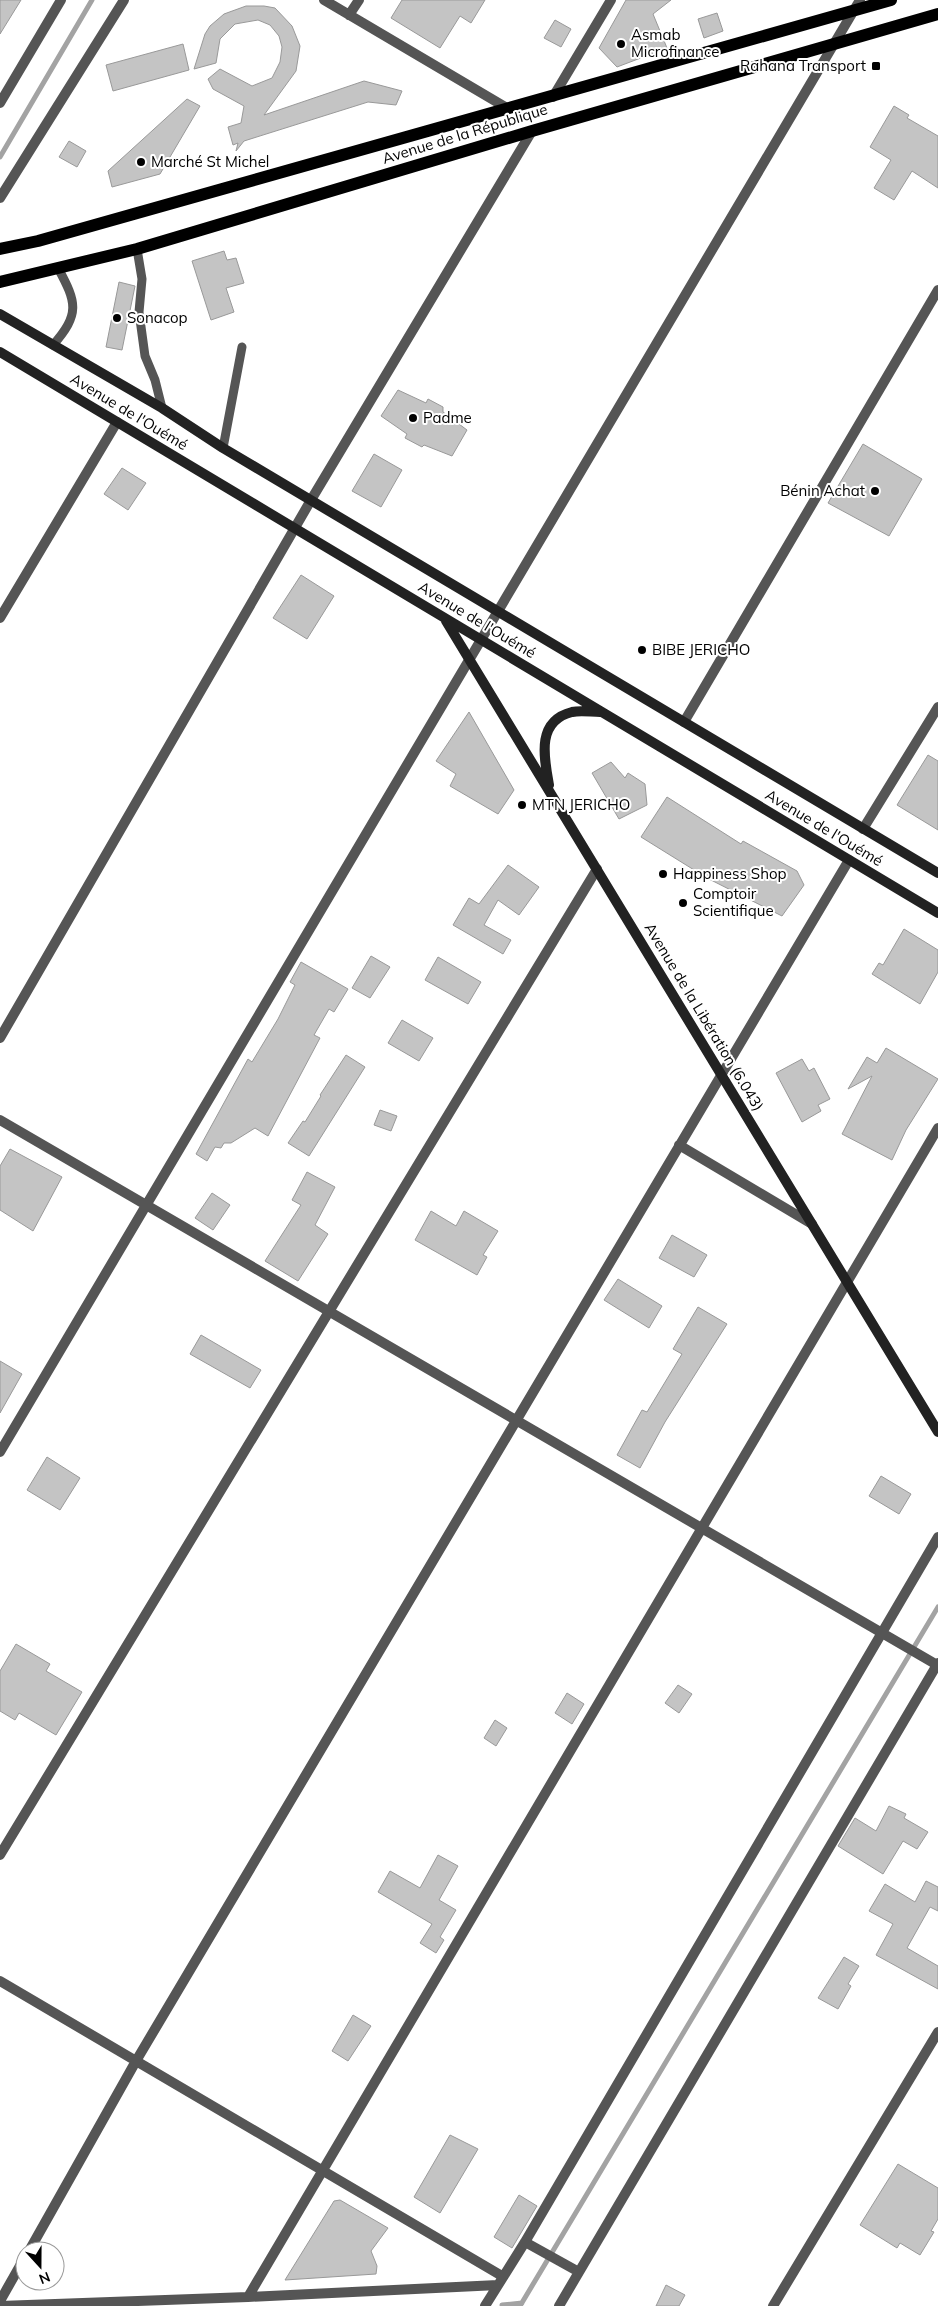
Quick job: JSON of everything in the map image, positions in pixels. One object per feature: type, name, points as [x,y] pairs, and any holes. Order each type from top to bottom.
[{"type":"main road","name":"Avenue de la République","points":[[0,249],[38,241],[553,96],[857,5],[890,0]]},
{"type":"main road","name":"Avenue de la République","points":[[0,282],[137,249],[532,131],[938,14]]},
{"type":"main road","name":"Avenue de l'Ouémé","points":[[0,314],[162,408],[223,448],[938,873]]},
{"type":"main road","name":"Avenue de l'Ouémé","points":[[0,352],[938,913]]},
{"type":"main road","name":"Avenue de la Libération (6.043)","points":[[444,618],[938,1432]]},
{"type":"main road","points":[[550,791],[543,750],[547,731],[558,717],[574,711],[602,712]]},
{"type":"street","points":[[0,103],[61,0]]},
{"type":"street","points":[[0,198],[124,0]]},
{"type":"street","points":[[324,0],[507,108]]},
{"type":"street","points":[[350,15],[359,0]]},
{"type":"street","points":[[553,96],[610,0]]},
{"type":"street","points":[[0,1452],[857,5]]},
{"type":"street","points":[[0,1038],[311,500],[532,131]]},
{"type":"street","points":[[684,722],[938,290]]},
{"type":"street","points":[[0,618],[117,422]]},
{"type":"street","points":[[863,829],[938,707]]},
{"type":"street","points":[[34,2241],[136,2061],[849,860]]},
{"type":"street","points":[[0,1855],[597,869]]},
{"type":"street","points":[[0,1120],[882,1634],[937,1664],[559,2306]]},
{"type":"street","points":[[248,2297],[938,1128]]},
{"type":"street","points":[[679,1146],[812,1224]]},
{"type":"street","points":[[485,2306],[525,2242],[938,1537]]},
{"type":"street","points":[[0,1981],[323,2171],[500,2280]]},
{"type":"street","points":[[773,2306],[938,2032]]},
{"type":"street","points":[[525,2242],[579,2272]]},
{"type":"street","points":[[0,2301],[15,2275]]},
{"type":"street","points":[[0,2306],[248,2297],[500,2280]]},
{"type":"lane","points":[[137,249],[142,279],[138,312],[145,356],[155,380],[162,408]]},
{"type":"lane","points":[[53,345],[69,327],[73,308],[71,291],[58,268]]},
{"type":"lane","points":[[223,448],[242,346]]},
{"type":"building","points":[[0,0],[21,0],[0,34]]},
{"type":"building","points":[[402,0],[485,0],[471,23],[460,16],[440,48],[391,18]]},
{"type":"building","points":[[626,0],[671,0],[653,14],[667,48],[617,67],[599,48]]},
{"type":"building","points":[[246,6],[275,8],[292,26],[300,46],[296,71],[264,115],[364,81],[402,91],[396,105],[368,102],[244,141],[236,151],[238,143],[233,145],[228,127],[241,123],[244,106],[213,89],[208,79],[220,69],[252,86],[272,78],[280,62],[282,47],[279,36],[270,25],[258,20],[235,24],[220,39],[216,63],[194,69],[205,34],[210,26],[224,14]]},
{"type":"building","points":[[717,13],[723,31],[704,38],[698,19]]},
{"type":"building","points":[[555,20],[571,29],[561,47],[544,38]]},
{"type":"building","points":[[183,44],[189,70],[113,91],[106,65]]},
{"type":"building","points":[[187,99],[200,106],[160,174],[112,187],[108,171]]},
{"type":"building","points":[[894,106],[909,115],[907,118],[938,136],[938,188],[912,171],[894,200],[874,188],[891,160],[870,147]]},
{"type":"building","points":[[69,141],[86,151],[77,167],[59,157]]},
{"type":"building","points":[[224,251],[227,260],[236,258],[244,283],[226,288],[234,312],[211,320],[192,261]]},
{"type":"building","points":[[119,282],[135,286],[122,350],[106,347]]},
{"type":"building","points":[[398,390],[426,403],[428,399],[443,407],[443,412],[467,430],[452,456],[424,445],[422,447],[405,438],[407,434],[381,416]]},
{"type":"building","name":"Bénin Achat","points":[[863,444],[922,479],[889,536],[828,503]]},
{"type":"building","points":[[374,454],[402,470],[381,507],[352,491]]},
{"type":"building","points":[[122,468],[146,483],[128,510],[104,494]]},
{"type":"building","points":[[301,575],[334,596],[307,639],[273,618]]},
{"type":"building","points":[[469,712],[514,790],[498,814],[450,786],[456,774],[436,761]]},
{"type":"building","points":[[928,755],[938,761],[938,830],[897,805]]},
{"type":"building","points":[[611,762],[625,778],[628,773],[645,784],[647,805],[619,819],[592,773]]},
{"type":"building","points":[[667,797],[741,844],[743,841],[797,871],[804,885],[782,916],[707,878],[641,837]]},
{"type":"building","points":[[508,865],[539,887],[519,915],[498,900],[484,925],[511,940],[503,954],[453,925],[469,898],[479,904]]},
{"type":"building","points":[[904,929],[938,950],[938,972],[920,1004],[872,974],[879,963],[883,965]]},
{"type":"building","points":[[371,956],[390,967],[370,998],[352,988]]},
{"type":"building","points":[[438,957],[481,982],[468,1004],[425,980]]},
{"type":"building","points":[[301,962],[348,989],[334,1012],[329,1009],[314,1035],[320,1038],[268,1136],[255,1128],[231,1143],[224,1143],[221,1148],[215,1147],[207,1161],[196,1154],[248,1059],[252,1062],[278,1019],[295,985],[290,982]]},
{"type":"building","points":[[402,1020],[433,1038],[419,1061],[388,1043]]},
{"type":"building","points":[[886,1048],[938,1079],[906,1130],[892,1160],[842,1134],[872,1076],[848,1089],[867,1057],[877,1063]]},
{"type":"building","points":[[346,1055],[365,1067],[309,1156],[288,1143],[303,1121],[305,1122]]},
{"type":"building","points":[[802,1059],[809,1071],[814,1068],[830,1099],[818,1105],[821,1111],[802,1122],[776,1073]]},
{"type":"building","points":[[380,1110],[397,1116],[391,1131],[374,1125]]},
{"type":"building","points":[[10,1149],[62,1177],[33,1231],[0,1210],[0,1166]]},
{"type":"building","points":[[307,1172],[335,1187],[315,1225],[328,1234],[298,1281],[265,1261],[301,1205],[292,1200]]},
{"type":"building","points":[[212,1193],[230,1205],[213,1230],[195,1218]]},
{"type":"building","points":[[431,1211],[456,1226],[464,1211],[498,1231],[483,1255],[487,1257],[477,1275],[415,1240]]},
{"type":"building","points":[[672,1235],[707,1255],[694,1277],[659,1258]]},
{"type":"building","points":[[618,1279],[662,1306],[649,1328],[604,1300]]},
{"type":"building","points":[[698,1307],[727,1324],[665,1422],[640,1468],[617,1455],[642,1410],[647,1412],[682,1354],[673,1349]]},
{"type":"building","points":[[201,1335],[261,1370],[250,1388],[190,1354]]},
{"type":"building","points":[[0,1361],[22,1374],[0,1413]]},
{"type":"building","points":[[47,1457],[80,1478],[60,1510],[27,1490]]},
{"type":"building","points":[[881,1476],[911,1494],[899,1514],[869,1496]]},
{"type":"building","points":[[16,1644],[50,1664],[46,1671],[82,1692],[56,1735],[19,1713],[15,1720],[0,1711],[0,1671]]},
{"type":"building","points":[[678,1685],[692,1694],[679,1713],[665,1703]]},
{"type":"building","points":[[567,1693],[584,1704],[572,1724],[555,1713]]},
{"type":"building","points":[[495,1720],[507,1728],[496,1746],[484,1738]]},
{"type":"building","points":[[889,1806],[906,1814],[904,1818],[928,1832],[917,1849],[903,1841],[883,1874],[838,1846],[855,1818],[876,1831]]},
{"type":"building","points":[[438,1855],[458,1866],[439,1900],[456,1910],[440,1937],[444,1940],[436,1953],[420,1943],[432,1924],[378,1892],[390,1871],[420,1888]]},
{"type":"building","points":[[926,1881],[938,1887],[938,1911],[930,1907],[907,1948],[938,1966],[938,1989],[876,1955],[893,1924],[869,1911],[885,1884],[915,1902]]},
{"type":"building","points":[[844,1957],[859,1966],[848,1984],[851,1986],[838,2009],[818,1998]]},
{"type":"building","points":[[353,2015],[371,2026],[348,2061],[332,2051]]},
{"type":"building","points":[[450,2135],[478,2149],[440,2213],[414,2197]]},
{"type":"building","points":[[898,2164],[938,2188],[938,2219],[931,2231],[934,2232],[920,2255],[900,2243],[897,2248],[860,2225]]},
{"type":"building","points":[[519,2195],[537,2206],[512,2248],[494,2237]]},
{"type":"building","points":[[340,2200],[388,2228],[371,2251],[377,2266],[376,2274],[285,2280],[334,2201]]},
{"type":"building","points":[[666,2285],[685,2295],[679,2306],[656,2306]]},
{"type":"waterway","points":[[0,157],[92,0]]},
{"type":"waterway","points":[[520,2306],[938,1607]]},
{"type":"waterway","points":[[502,2305],[522,2303]]},
{"type":"place","name":"Asmab Microfinance","points":[[621,44]]},
{"type":"place","name":"Rahana Transport","points":[[876,66]]},
{"type":"place","name":"Marché St Michel","points":[[141,162]]},
{"type":"place","name":"Sonacop","points":[[117,318]]},
{"type":"place","name":"Padme","points":[[413,418]]},
{"type":"place","name":"Bénin Achat","points":[[875,491]]},
{"type":"place","name":"BIBE JERICHO","points":[[642,650]]},
{"type":"place","name":"MTN JERICHO","points":[[522,805]]},
{"type":"place","name":"Happiness Shop","points":[[663,874]]},
{"type":"place","name":"Comptoir Scientifique","points":[[683,903]]}]
